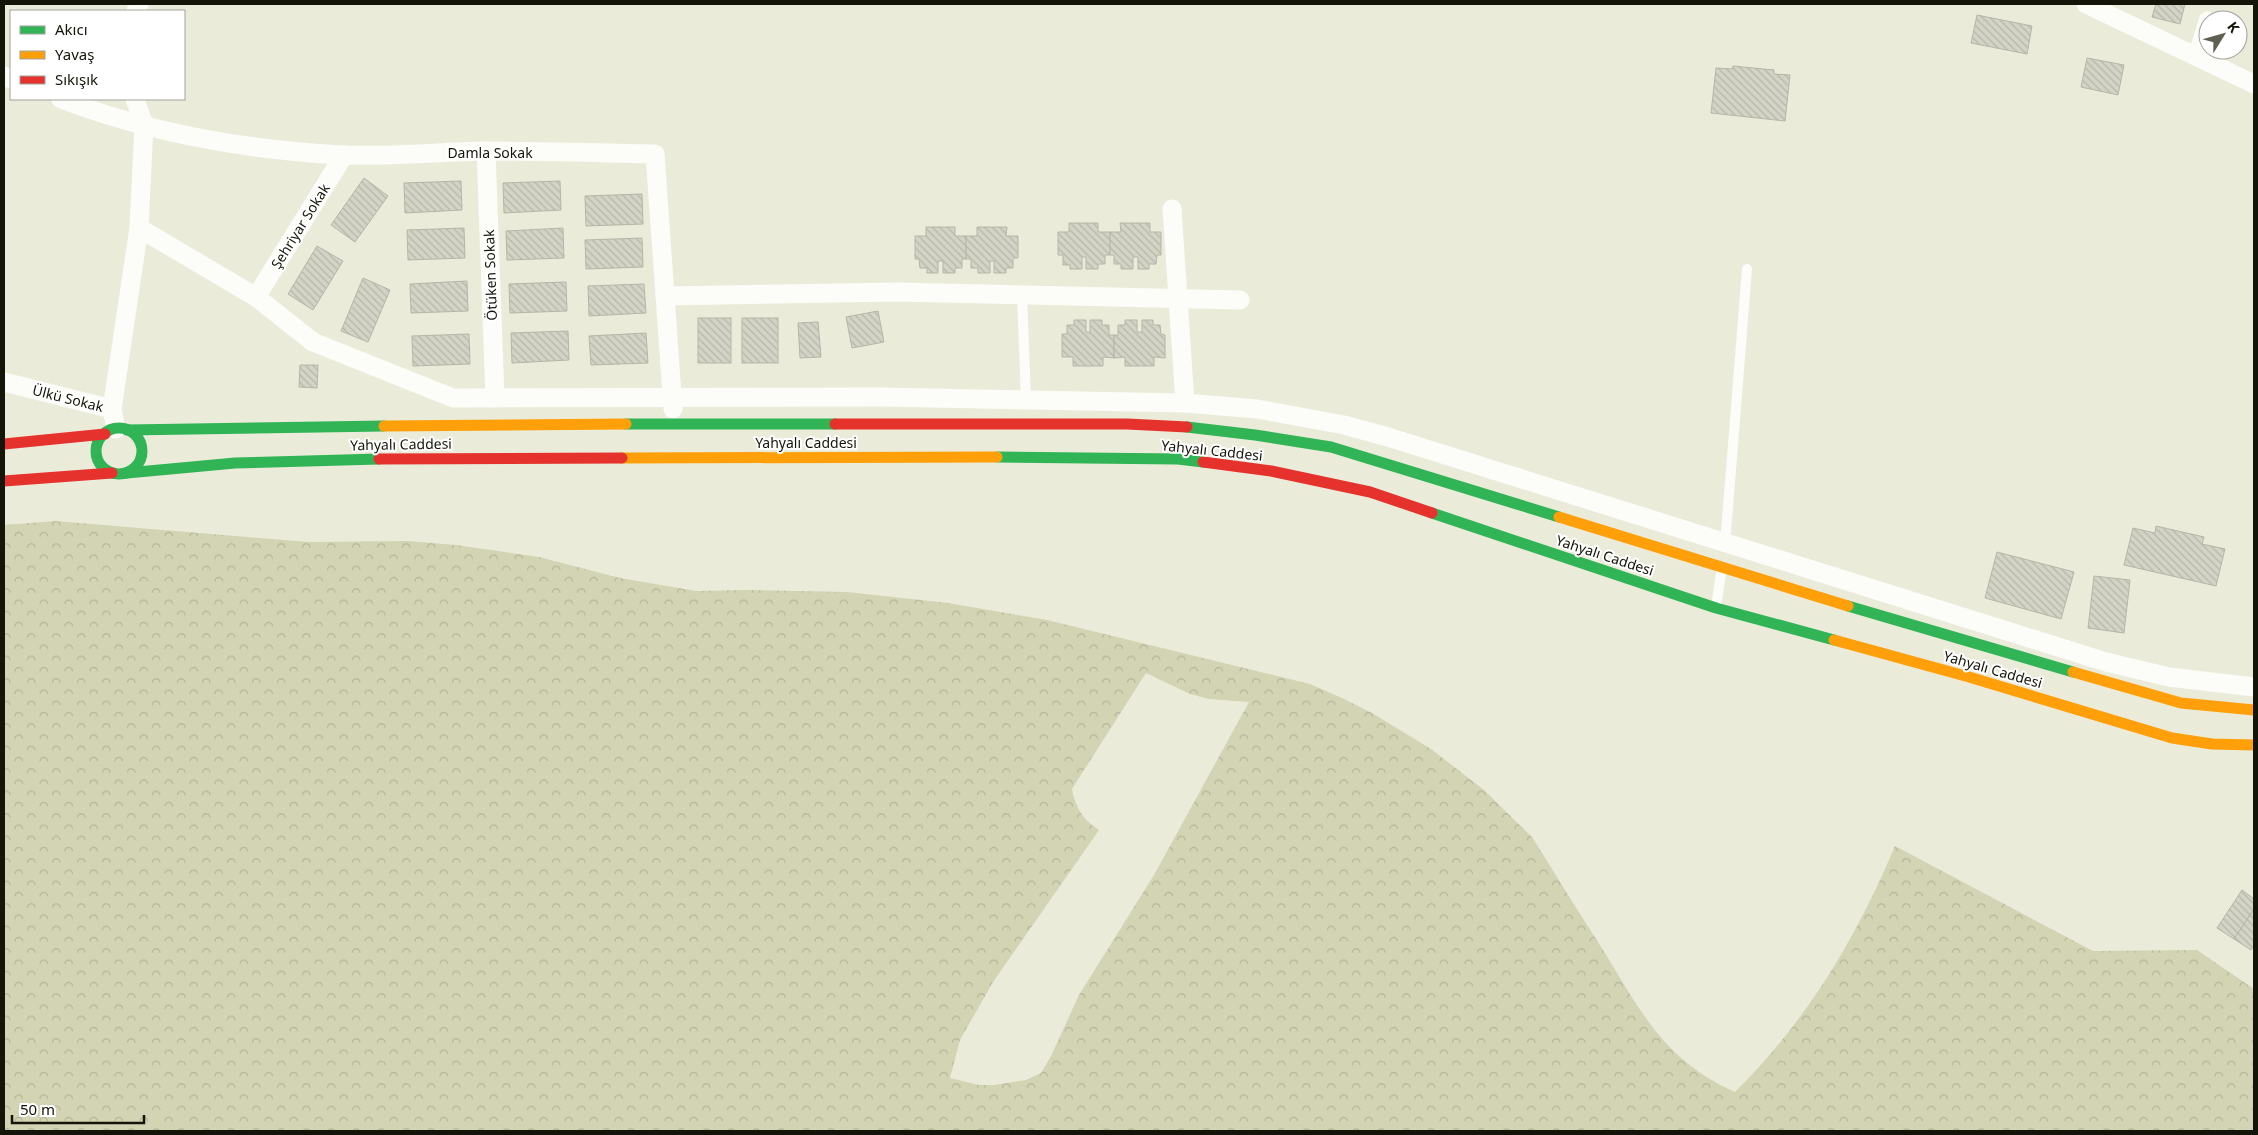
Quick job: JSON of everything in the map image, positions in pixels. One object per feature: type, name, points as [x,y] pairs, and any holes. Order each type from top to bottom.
[{"type":"main road","name":"Yahyalı Caddesi","points":[[4,444],[116,431],[369,425],[674,423],[1127,424],[1176,426],[1249,433],[1331,446],[1963,641],[2181,703],[2254,710]]},
{"type":"main road","points":[[4,481],[127,473],[139,463],[142,448],[139,440],[116,431],[100,440],[97,456],[105,469],[112,473]]},
{"type":"main road","name":"Yahyalı Caddesi","points":[[127,473],[235,463],[439,458],[979,457],[1178,459],[1271,471],[1370,492],[1716,608],[1970,677],[2172,738],[2212,744],[2254,745]]},
{"type":"street","points":[[2086,4],[2254,84]]},
{"type":"street","name":"Damla Sokak","points":[[65,100],[144,125],[248,145],[344,155],[486,151],[655,154],[674,423]]},
{"type":"street","points":[[112,409],[139,228],[144,125],[136,100]]},
{"type":"street","name":"Ötüken Sokak","points":[[486,151],[494,398]]},
{"type":"street","name":"Şehriyar Sokak","points":[[256,297],[344,155]]},
{"type":"street","points":[[1172,209],[1185,403]]},
{"type":"street","points":[[139,228],[256,297],[312,342],[453,398],[881,396],[1185,403],[1257,409],[1352,428],[1423,448],[2106,662],[2169,677],[2254,687]]},
{"type":"street","points":[[665,296],[897,292],[1240,300]]},
{"type":"street","name":"Ülkü Sokak","points":[[4,382],[112,409],[116,431]]},
{"type":"lane","points":[[1716,608],[1725,542],[1747,269]]},
{"type":"lane","points":[[1022,295],[1026,400]]},
{"type":"green space","points":[[55,521],[308,542],[407,541],[456,545],[539,557],[620,578],[696,591],[847,592],[948,603],[1047,620],[1310,684],[1372,713],[1431,749],[1484,790],[1532,837],[1630,994],[1657,1033],[1672,1050],[1690,1065],[1735,1092],[1785,1037],[1827,977],[1864,913],[1895,846],[2093,951],[2197,950],[2254,989],[2254,1131],[4,1131],[4,525]],"holes":[[[1146,673],[1190,694],[1209,699],[1249,702],[1154,875],[1079,995],[1051,1056],[1041,1073],[1026,1080],[994,1085],[979,1085],[950,1078],[960,1040],[993,982],[1099,830],[1088,822],[1081,812],[1075,802],[1072,789]]]},
{"type":"building","points":[[2156,4],[2185,4],[2180,24],[2152,17]]},
{"type":"building","points":[[1977,15],[2032,26],[2027,54],[1971,43]]},
{"type":"building","points":[[2087,58],[2124,65],[2118,95],[2081,87]]},
{"type":"building","points":[[1733,66],[1774,70],[1774,74],[1790,75],[1785,121],[1711,113],[1716,68],[1732,69]]},
{"type":"building","points":[[364,178],[388,196],[355,242],[331,225]]},
{"type":"building","points":[[461,181],[462,210],[405,213],[404,183]]},
{"type":"building","points":[[560,181],[561,210],[504,213],[503,183]]},
{"type":"building","points":[[642,194],[643,224],[586,226],[585,196]]},
{"type":"building","points":[[1069,223],[1098,223],[1098,232],[1110,232],[1110,255],[1105,255],[1105,264],[1098,264],[1098,269],[1086,269],[1086,257],[1082,257],[1082,269],[1070,269],[1070,265],[1063,265],[1063,255],[1058,255],[1058,232],[1069,232]]},
{"type":"building","points":[[1120,223],[1150,223],[1150,232],[1161,232],[1161,255],[1157,255],[1156,264],[1149,264],[1149,269],[1138,269],[1138,257],[1133,257],[1133,269],[1121,269],[1121,264],[1114,264],[1114,255],[1110,255],[1110,232],[1121,232]]},
{"type":"building","points":[[926,227],[955,227],[955,236],[966,236],[966,259],[962,259],[962,268],[955,268],[955,273],[943,273],[943,261],[938,261],[938,273],[927,273],[927,268],[920,268],[919,259],[915,259],[915,236],[926,236]]},
{"type":"building","points":[[977,227],[1007,227],[1006,236],[1018,236],[1018,258],[1013,258],[1013,268],[1006,268],[1006,273],[994,273],[994,261],[990,261],[990,273],[978,273],[978,268],[971,268],[971,259],[966,259],[966,236],[977,236]]},
{"type":"building","points":[[464,228],[465,258],[408,260],[407,230]]},
{"type":"building","points":[[563,228],[564,258],[507,260],[506,231]]},
{"type":"building","points":[[642,238],[643,267],[586,269],[585,240]]},
{"type":"building","points":[[317,246],[343,261],[313,310],[288,294]]},
{"type":"building","points":[[363,278],[390,290],[368,342],[341,331]]},
{"type":"building","points":[[467,281],[468,311],[411,313],[410,284]]},
{"type":"building","points":[[566,282],[567,311],[510,313],[509,284]]},
{"type":"building","points":[[644,284],[646,313],[589,316],[588,286]]},
{"type":"building","points":[[878,311],[884,342],[852,348],[846,317]]},
{"type":"building","points":[[698,318],[731,318],[731,363],[698,363]]},
{"type":"building","points":[[742,318],[778,318],[778,363],[742,363]]},
{"type":"building","points":[[1074,320],[1086,320],[1086,332],[1090,332],[1090,320],[1102,320],[1102,325],[1109,325],[1109,335],[1114,335],[1114,358],[1103,357],[1103,366],[1073,366],[1073,357],[1062,357],[1062,334],[1067,334],[1067,325],[1074,325]]},
{"type":"building","points":[[1125,320],[1137,320],[1137,332],[1142,332],[1142,320],[1153,320],[1153,325],[1160,325],[1161,334],[1165,335],[1165,358],[1154,357],[1154,366],[1125,366],[1125,357],[1114,358],[1114,335],[1118,335],[1118,325],[1125,325]]},
{"type":"building","points":[[818,322],[821,357],[800,358],[798,323]]},
{"type":"building","points":[[568,331],[569,360],[512,363],[511,333]]},
{"type":"building","points":[[646,333],[648,363],[591,365],[589,336]]},
{"type":"building","points":[[469,334],[470,364],[413,366],[412,336]]},
{"type":"building","points":[[300,365],[318,365],[317,388],[299,387]]},
{"type":"building","points":[[2156,526],[2204,537],[2202,544],[2225,549],[2216,586],[2124,565],[2133,528],[2155,533]]},
{"type":"building","points":[[1997,552],[2074,572],[2061,619],[1985,598]]},
{"type":"building","points":[[2094,576],[2130,580],[2124,633],[2088,628]]},
{"type":"building","points":[[2242,890],[2254,899],[2254,909],[2234,939],[2217,928]]},
{"type":"building","points":[[2254,909],[2254,945],[2251,950],[2234,939]]},
{"type":"traffic: fast","points":[[626,424],[835,424]]},
{"type":"traffic: fast","points":[[127,430],[384,426]]},
{"type":"traffic: fast","points":[[1187,427],[1331,447],[1559,517]]},
{"type":"traffic: fast","points":[[119,428],[132,432],[138,438],[142,451],[138,464],[132,470],[119,474],[106,470],[100,464],[96,451],[100,438],[106,432],[119,428]]},
{"type":"traffic: fast","points":[[997,457],[1178,459],[1203,462]]},
{"type":"traffic: fast","points":[[127,473],[235,463],[379,459]]},
{"type":"traffic: fast","points":[[1432,513],[1716,608],[1834,640]]},
{"type":"traffic: fast","points":[[1848,606],[2073,672]]},
{"type":"traffic: slow","points":[[384,426],[626,424]]},
{"type":"traffic: slow","points":[[622,458],[997,457]]},
{"type":"traffic: slow","points":[[1559,517],[1848,606]]},
{"type":"traffic: slow","points":[[1834,640],[1969,677],[2172,738],[2212,744],[2254,745]]},
{"type":"traffic: slow","points":[[2073,672],[2181,703],[2254,710]]},
{"type":"traffic: jam","points":[[835,424],[1127,424],[1187,427]]},
{"type":"traffic: jam","points":[[4,444],[105,434]]},
{"type":"traffic: jam","points":[[379,459],[622,458]]},
{"type":"traffic: jam","points":[[1203,462],[1271,471],[1370,492],[1432,513]]},
{"type":"traffic: jam","points":[[4,481],[112,473]]}]
